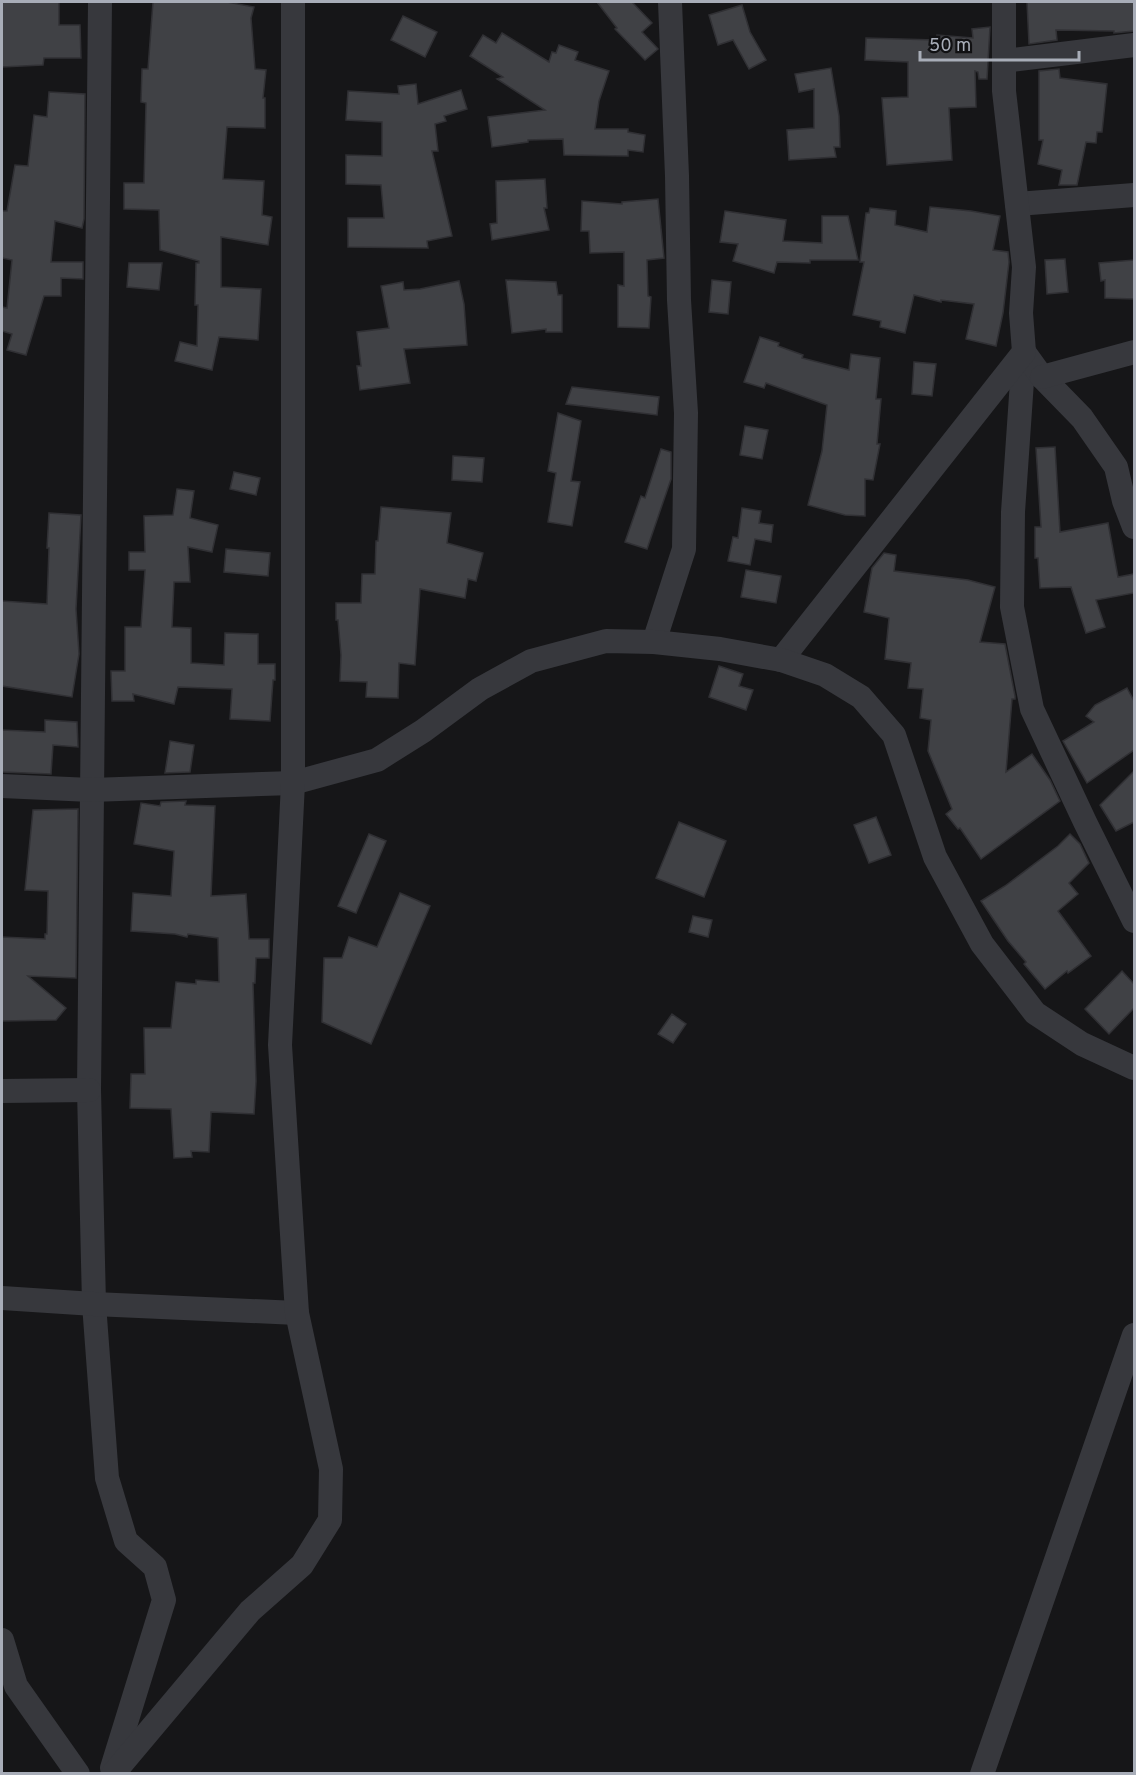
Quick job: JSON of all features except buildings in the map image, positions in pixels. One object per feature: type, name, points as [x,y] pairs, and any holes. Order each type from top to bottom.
[{"type":"street","points":[[100,2],[89,1090],[94,1304],[107,1478],[126,1541],[155,1566],[165,1600],[112,1773]]},
{"type":"street","points":[[112,1773],[250,1611],[302,1565],[330,1520],[331,1469],[297,1313],[280,1045],[293,783],[293,2]]},
{"type":"street","points":[[654,642],[684,549],[686,413],[679,300],[670,2]]},
{"type":"street","points":[[1004,2],[1004,91],[1024,267],[1022,313],[1024,352],[1013,512],[1012,607],[1032,709],[1084,822],[1134,921]]},
{"type":"street","points":[[1004,61],[1134,45]]},
{"type":"street","points":[[1017,204],[1134,195]]},
{"type":"street","points":[[781,660],[1024,352]]},
{"type":"street","points":[[1024,352],[1042,377],[1082,418],[1116,467],[1134,527]]},
{"type":"street","points":[[1042,377],[1134,352]]},
{"type":"street","points":[[2,786],[91,790],[293,783],[377,760],[423,731],[480,690],[531,661],[606,641],[654,642],[720,649],[781,660],[825,675],[861,697],[894,735],[935,856],[982,944],[1035,1013],[1082,1044],[1134,1068]]},
{"type":"street","points":[[2,1091],[89,1090]]},
{"type":"street","points":[[2,1298],[297,1313]]},
{"type":"street","points":[[982,1773],[1134,1335]]},
{"type":"street","points":[[2,1640],[16,1686],[78,1773]]}]
